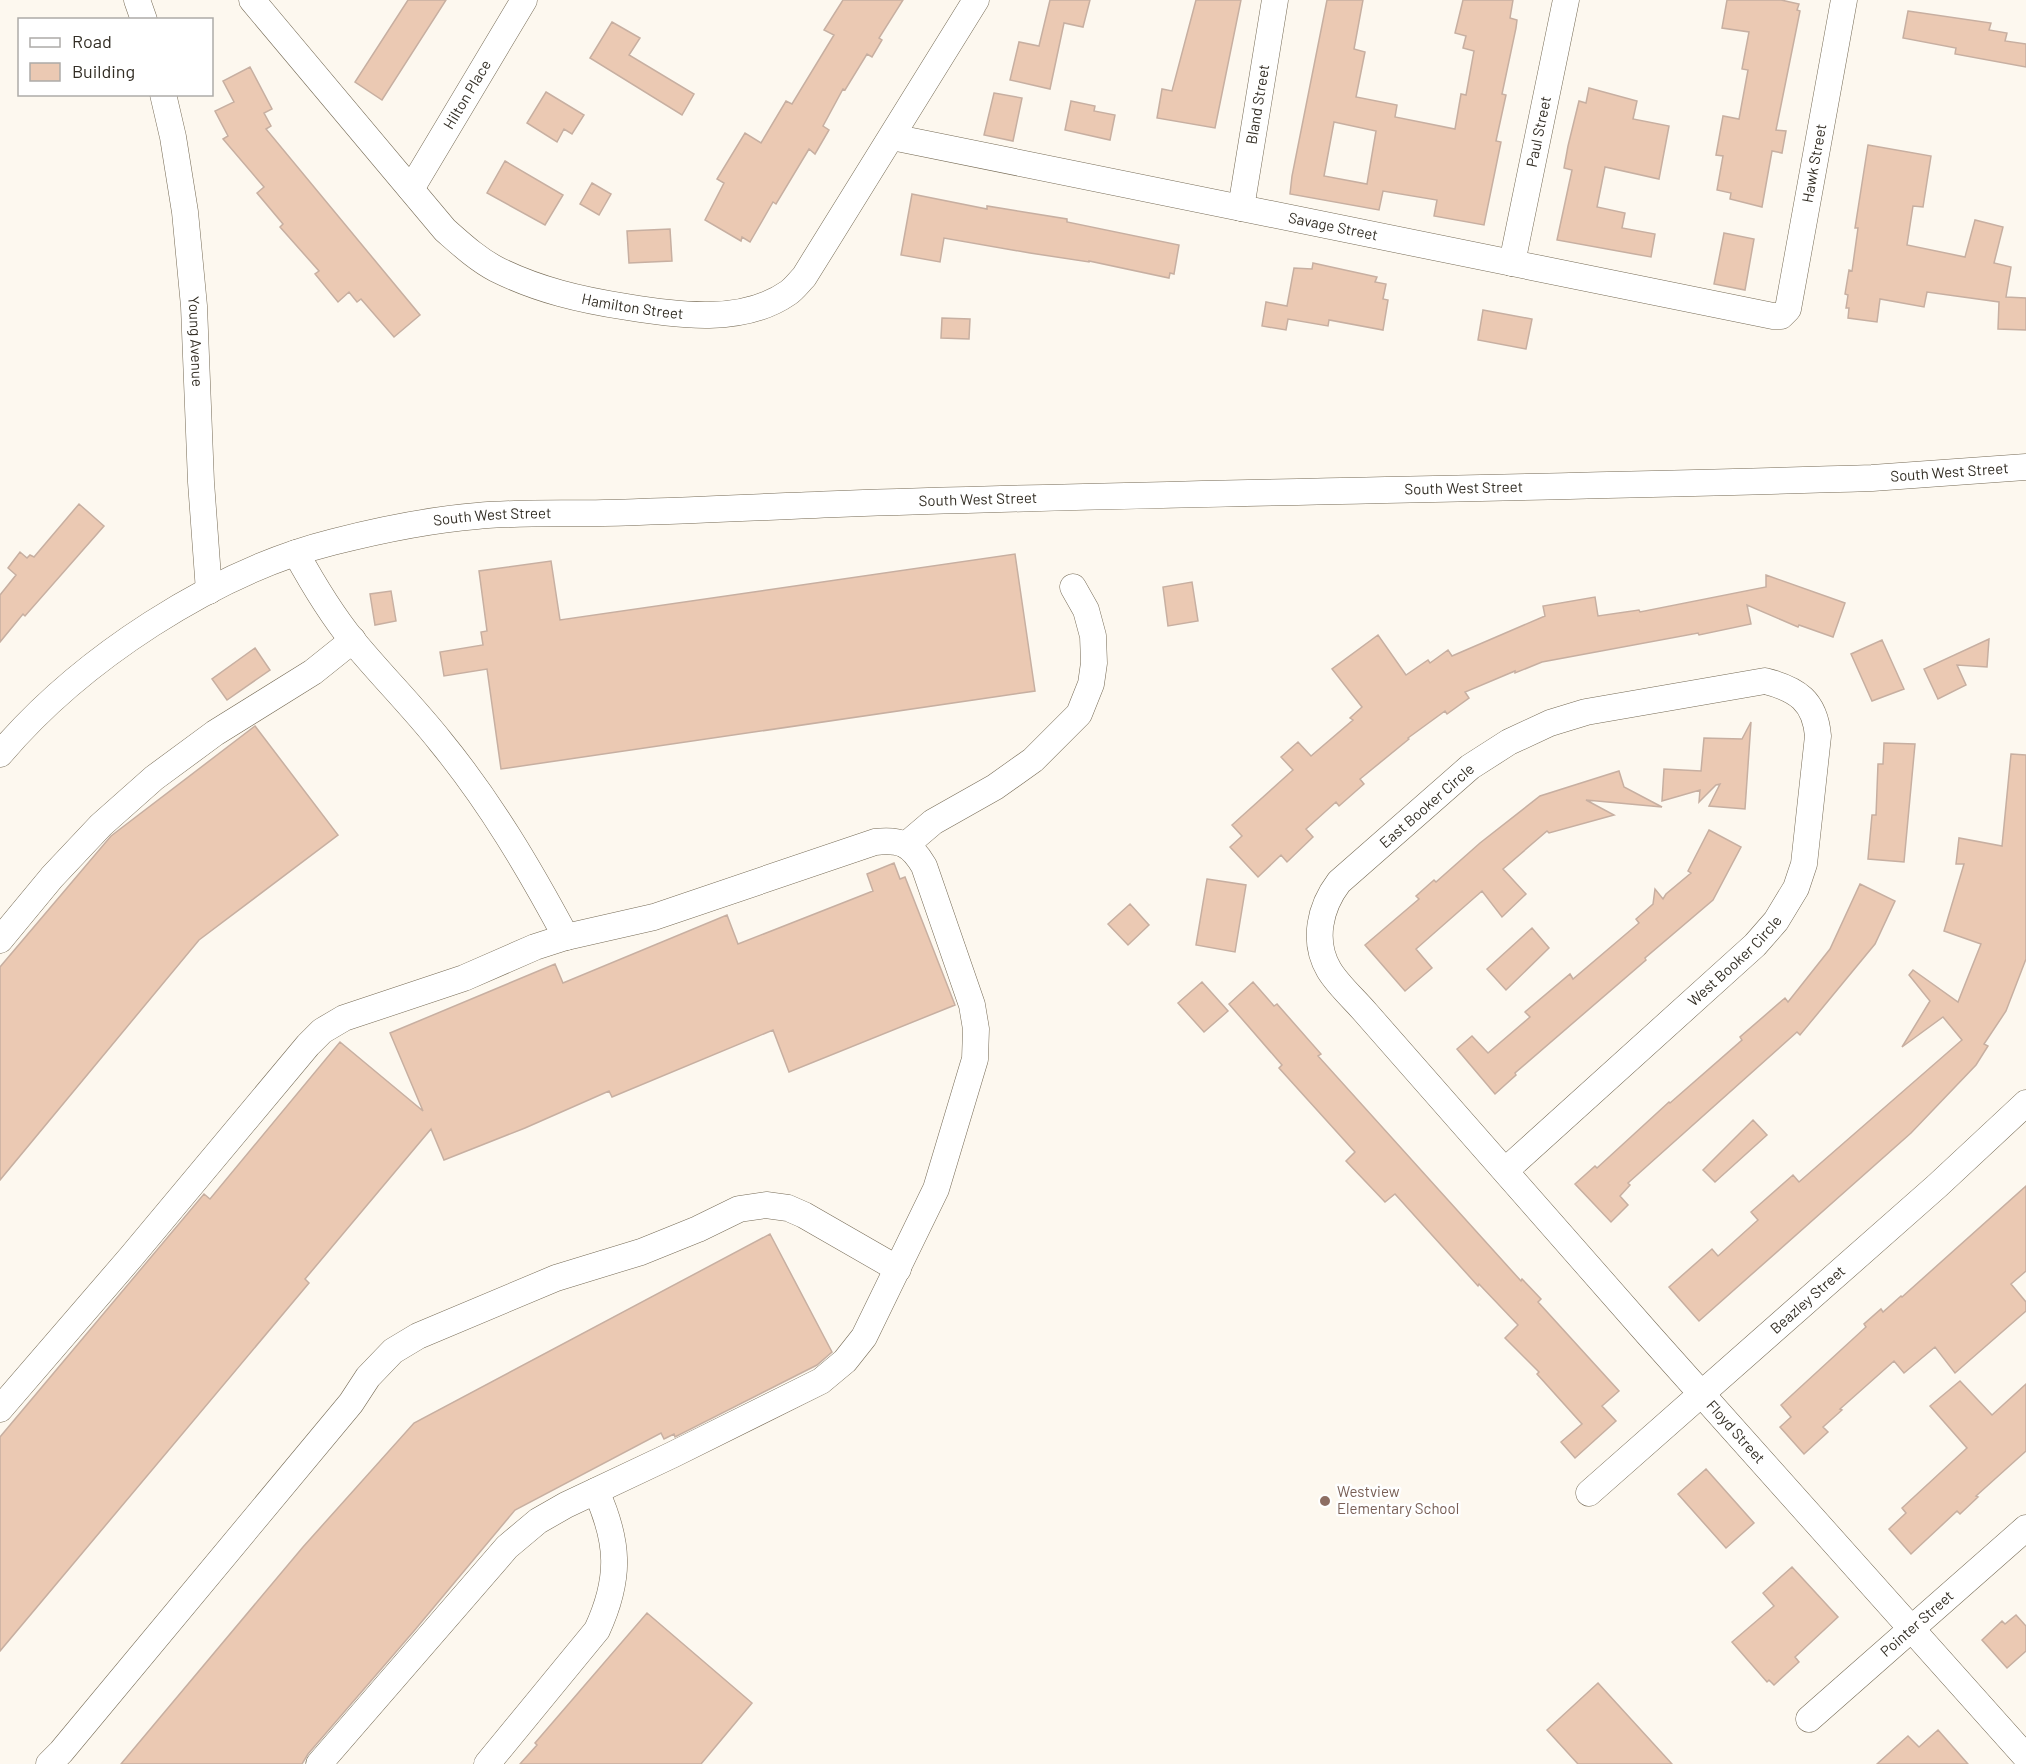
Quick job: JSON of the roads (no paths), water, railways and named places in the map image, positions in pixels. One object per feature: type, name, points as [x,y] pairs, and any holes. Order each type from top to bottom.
[{"type":"street","points":[[137,0],[143,18]]},
{"type":"street","name":"Hamilton Street","points":[[252,0],[445,230],[473,255],[535,287],[579,299],[677,315],[713,315],[741,311],[769,303],[788,292],[804,277],[976,0]]},
{"type":"street","name":"Hilton Place","points":[[411,189],[524,0]]},
{"type":"street","name":"Bland Street","points":[[1240,208],[1275,0]]},
{"type":"street","name":"Paul Street","points":[[1512,263],[1566,0]]},
{"type":"street","name":"Hawk Street","points":[[1773,316],[1781,316],[1788,309],[1844,0]]},
{"type":"street","name":"Young Avenue","points":[[163,96],[173,137],[185,212],[194,306],[201,482],[209,591]]},
{"type":"street","name":"Savage Street","points":[[892,137],[1773,316]]},
{"type":"street","name":"South West Street","points":[[0,754],[16,735],[57,696],[113,651],[160,619],[209,591],[296,553],[329,542],[403,526],[479,516],[885,503],[1833,479],[2026,467]]},
{"type":"street","points":[[296,553],[319,593],[353,640],[440,741],[484,799],[528,866],[566,937]]},
{"type":"street","points":[[906,845],[933,822],[995,787],[1033,760],[1079,714],[1091,684],[1094,663],[1093,636],[1086,610],[1073,587]]},
{"type":"street","points":[[0,940],[52,877],[101,825],[154,778],[215,733],[313,672],[353,640]]},
{"type":"street","name":"East Booker Circle","points":[[1447,1104],[1329,970],[1321,950],[1319,929],[1322,912],[1331,892],[1339,882],[1470,767],[1509,742],[1551,723],[1586,712],[1765,681],[1786,687]]},
{"type":"street","name":"West Booker Circle","points":[[1506,1170],[1755,945],[1776,921],[1796,888],[1804,864],[1818,736],[1810,708],[1799,694],[1786,687]]},
{"type":"street","points":[[0,1408],[322,1031],[344,1018],[464,978],[535,947],[566,937],[654,917],[875,842],[892,840],[916,852],[924,866],[972,1005],[976,1029],[975,1059],[936,1189],[864,1337],[844,1361],[821,1381],[566,1505],[538,1521],[507,1547],[319,1764]]},
{"type":"street","name":"Beazley Street","points":[[1589,1493],[1937,1186],[2026,1103]]},
{"type":"street","name":"Floyd Street","points":[[1447,1104],[2026,1757]]},
{"type":"street","points":[[48,1764],[61,1752],[351,1403],[368,1377],[393,1352],[418,1336],[556,1278],[641,1252],[698,1229],[739,1209],[766,1205],[788,1208],[804,1215],[898,1269]]},
{"type":"street","points":[[487,1764],[597,1630],[607,1609],[614,1580],[614,1545],[608,1517],[596,1491]]},
{"type":"street","name":"Pointer Street","points":[[1809,1719],[2026,1528]]},
{"type":"place","name":"Westview Elementary School","points":[[1325,1501]]}]
